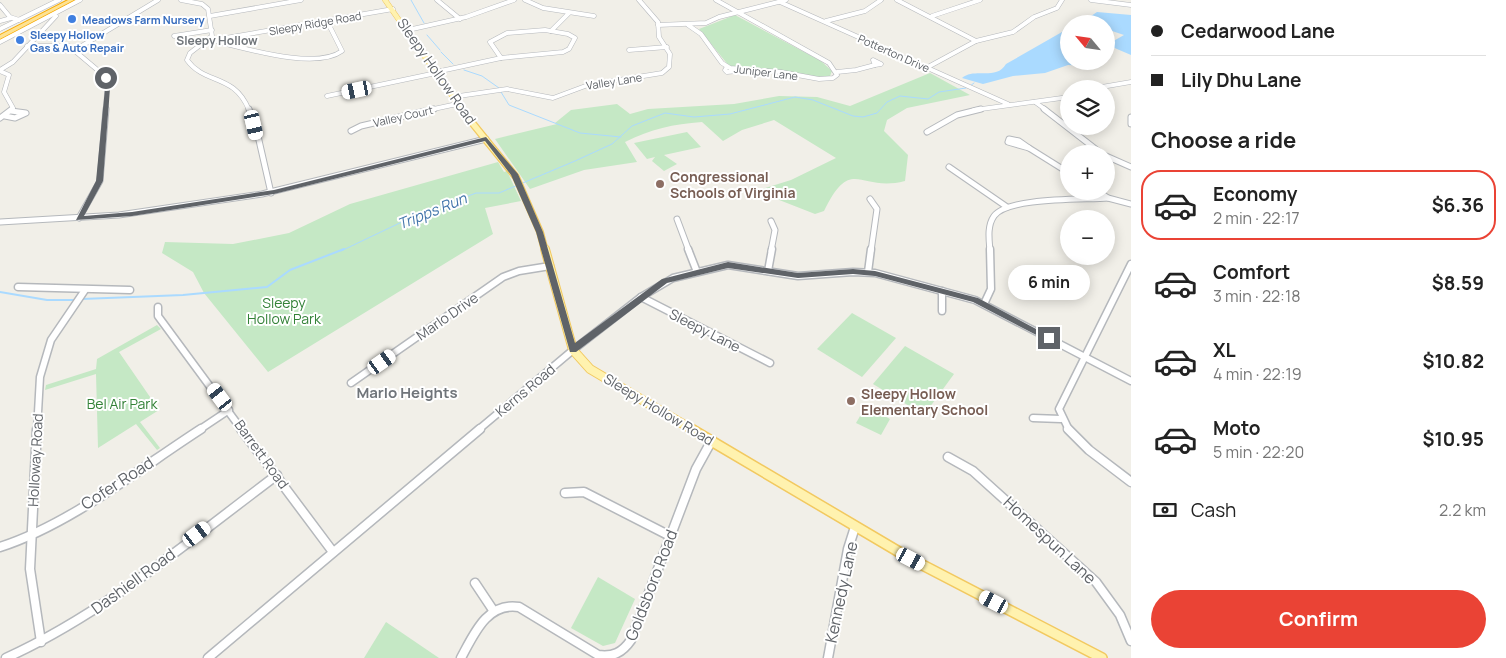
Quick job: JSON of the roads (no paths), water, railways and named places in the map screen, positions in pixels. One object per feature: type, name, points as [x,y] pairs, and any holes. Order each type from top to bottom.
[{"type":"highway","points":[[0,35],[69,1]]},
{"type":"main road","name":"Sleepy Hollow Road","points":[[385,0],[408,30],[457,104],[516,177],[540,232],[573,350],[597,373],[911,559],[1102,658]]},
{"type":"street","points":[[0,30],[59,0]]},
{"type":"street","points":[[0,42],[80,0]]},
{"type":"street","points":[[75,50],[158,0]]},
{"type":"street","points":[[181,0],[205,4],[210,16],[212,30],[212,36],[208,41],[187,57],[188,63],[234,87],[246,100],[271,193]]},
{"type":"street","points":[[260,8],[267,0]]},
{"type":"street","points":[[210,16],[301,0]]},
{"type":"street","points":[[438,1],[444,0]]},
{"type":"street","points":[[408,30],[460,19],[514,0]]},
{"type":"street","points":[[525,0],[538,7],[594,16]]},
{"type":"street","name":"Valley Lane","points":[[452,97],[511,89],[541,97],[553,98],[588,85],[665,72],[670,64],[670,54],[659,37],[656,19],[639,0]]},
{"type":"street","name":"Juniper Lane","points":[[688,25],[701,34],[715,51],[722,64],[727,67],[725,70],[729,73],[740,70],[781,72],[824,79],[834,77],[837,72],[820,58],[716,0]]},
{"type":"street","points":[[658,24],[688,25],[708,23],[719,17],[786,0]]},
{"type":"street","points":[[826,21],[871,9],[879,4],[881,0]]},
{"type":"street","points":[[897,0],[932,16],[976,41]]},
{"type":"street","points":[[932,16],[980,0]]},
{"type":"street","points":[[928,67],[976,41],[1013,32],[1034,18],[1057,8],[1062,0]]},
{"type":"street","points":[[1091,0],[1131,5]]},
{"type":"street","points":[[438,1],[460,19]]},
{"type":"street","name":"Potterton Drive","points":[[780,2],[1008,104]]},
{"type":"street","points":[[0,5],[11,18]]},
{"type":"street","points":[[53,9],[59,11]]},
{"type":"street","name":"Sleepy Ridge Road","points":[[208,41],[327,22],[393,9]]},
{"type":"street","points":[[0,71],[13,62],[59,11]]},
{"type":"street","points":[[551,31],[569,13]]},
{"type":"street","points":[[0,21],[11,18],[19,20]]},
{"type":"street","points":[[28,22],[48,24]]},
{"type":"street","points":[[217,41],[306,59],[326,59],[337,56],[342,51],[327,22]]},
{"type":"street","points":[[174,36],[212,30]]},
{"type":"street","points":[[327,96],[501,58],[561,52],[569,49],[574,37],[551,31],[521,30],[494,38],[490,43],[501,58]]},
{"type":"street","points":[[27,46],[62,45],[75,50],[106,77],[108,83],[100,181],[79,218]]},
{"type":"street","points":[[629,50],[666,47]]},
{"type":"street","points":[[837,72],[856,72],[875,65]]},
{"type":"street","points":[[0,71],[9,75],[3,86],[3,94],[13,108],[11,112]]},
{"type":"street","points":[[1115,85],[1131,82]]},
{"type":"street","points":[[927,132],[947,119],[1008,104],[1060,98]]},
{"type":"street","points":[[1035,102],[1090,145]]},
{"type":"street","name":"Valley Court","points":[[351,131],[361,126],[457,104]]},
{"type":"street","points":[[24,111],[26,113],[18,118],[3,117],[11,112],[24,111]]},
{"type":"street","points":[[1131,117],[1131,124]]},
{"type":"street","points":[[0,222],[132,214],[271,193],[486,139]]},
{"type":"street","points":[[1029,148],[1060,167]]},
{"type":"street","points":[[1115,160],[1131,167]]},
{"type":"street","points":[[949,168],[1007,207]]},
{"type":"street","points":[[868,272],[877,209],[870,198]]},
{"type":"street","points":[[984,304],[991,289],[990,223],[996,214],[1007,207],[1086,200]]},
{"type":"street","points":[[1115,200],[1131,204]]},
{"type":"street","points":[[677,219],[697,272]]},
{"type":"street","points":[[768,271],[775,230],[770,221]]},
{"type":"street","points":[[1131,264],[1060,406],[1062,419],[1077,439],[1131,482]]},
{"type":"street","name":"Kerns Road","points":[[208,658],[573,350],[664,281],[728,265],[798,276],[868,272],[984,304],[1131,380]]},
{"type":"street","name":"Marlo Drive","points":[[351,383],[503,277],[523,270],[550,266]]},
{"type":"street","points":[[18,287],[84,292],[130,290]]},
{"type":"street","points":[[942,291],[942,311]]},
{"type":"street","name":"Holloway Road","points":[[41,642],[30,580],[40,377],[51,340],[84,292]]},
{"type":"street","name":"Sleepy Lane","points":[[641,297],[770,363]]},
{"type":"street","name":"Barrett Road","points":[[158,307],[158,316],[333,552]]},
{"type":"street","name":"Cofer Road","points":[[0,548],[31,537],[63,519],[229,410]]},
{"type":"street","points":[[1033,418],[1062,419]]},
{"type":"street","name":"Goldsboro Road","points":[[493,610],[500,606],[514,606],[598,655],[616,657],[627,647],[631,640],[696,469],[712,440]]},
{"type":"street","name":"Homespun Lane","points":[[948,457],[973,470],[1096,582],[1120,615],[1131,641]]},
{"type":"street","name":"Dashiell Road","points":[[6,658],[41,642],[94,610],[278,476]]},
{"type":"street","points":[[565,493],[571,491],[584,492],[670,536]]},
{"type":"street","name":"Kennedy Lane","points":[[828,658],[848,549],[855,527]]},
{"type":"street","points":[[461,658],[493,610],[475,584]]},
{"type":"water","points":[[1097,12],[1131,15],[1131,55],[1115,48],[1115,40],[1124,35],[1115,32],[1115,15],[1092,15]]},
{"type":"water","points":[[1060,33],[1060,68],[1045,73],[1013,76],[983,84],[962,78],[967,75],[997,72],[1006,64]]},
{"type":"waterway","points":[[411,0],[424,23]]},
{"type":"waterway","points":[[427,35],[440,50]]},
{"type":"waterway","points":[[441,52],[453,64]]},
{"type":"waterway","points":[[464,70],[482,76],[499,88]]},
{"type":"waterway","points":[[970,86],[974,83]]},
{"type":"waterway","name":"Tripps Run","points":[[620,137],[632,126],[665,113],[694,117],[730,114],[795,97],[813,100],[853,116],[863,117],[877,113],[887,102],[900,96],[928,99],[939,92],[966,88]]},
{"type":"waterway","points":[[501,92],[509,105],[580,133],[620,137]]},
{"type":"waterway","name":"Tripps Run","points":[[341,251],[406,220],[476,193],[499,193],[612,144],[620,137]]},
{"type":"waterway","name":"Tripps Run","points":[[82,299],[183,295],[267,287],[290,270],[344,249]]},
{"type":"waterway","name":"Tripps Run","points":[[0,292],[47,300],[77,300]]},
{"type":"place","name":"Meadows Farm Nursery","points":[[72,19]]},
{"type":"place","name":"Sleepy Hollow Gas & Auto Repair","points":[[20,40]]},
{"type":"place","name":"Congressional Schools of Virginia","points":[[660,184]]},
{"type":"place","name":"Sleepy Hollow Elementary School","points":[[851,401]]},
{"type":"district","name":"Sleepy Hollow","points":[[217,40]]},
{"type":"district","name":"Marlo Heights","points":[[407,392]]},
{"type":"park label","name":"Sleepy Hollow Park","points":[[284,310]]},
{"type":"park label","name":"Bel Air Park","points":[[122,403]]}]
